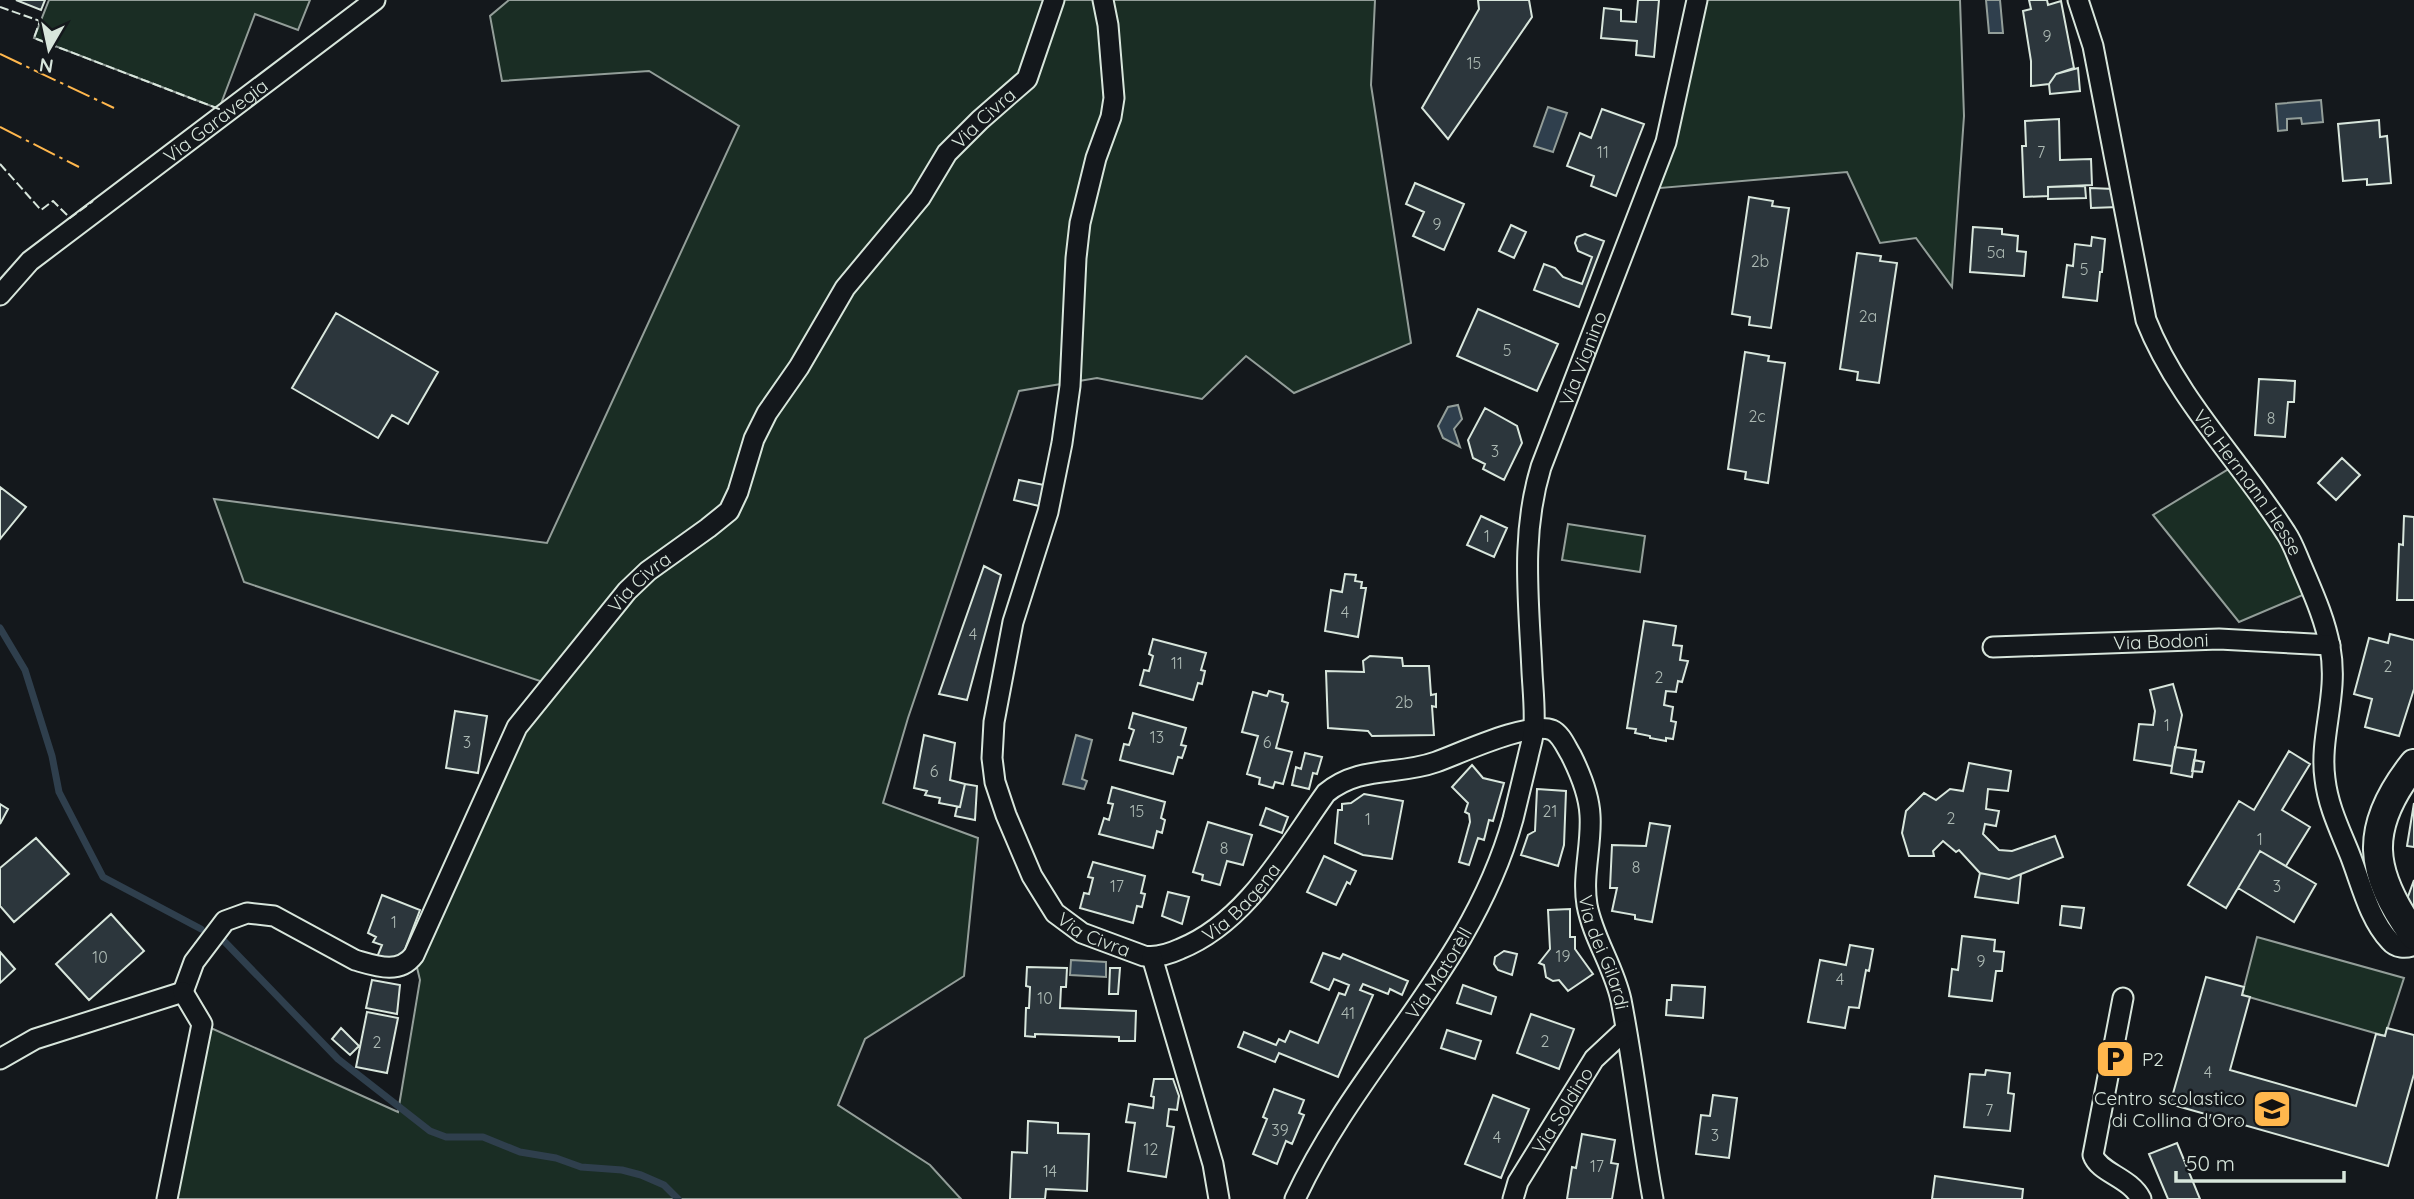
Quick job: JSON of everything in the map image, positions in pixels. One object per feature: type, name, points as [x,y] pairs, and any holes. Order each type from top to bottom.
[{"type":"street","name":"Via Garavegia","points":[[0,295],[30,261],[55,241],[375,0]]},
{"type":"street","name":"Via Civra","points":[[183,992],[194,961],[225,921],[247,914],[274,916],[355,960],[393,967],[401,967],[408,962],[414,955],[524,716],[553,685],[597,626],[648,570],[723,518],[729,511],[738,492],[754,439],[767,413],[799,367],[845,288],[920,198],[947,153],[979,120],[1027,79],[1054,0]]},
{"type":"street","name":"Via Civra","points":[[1103,0],[1108,25],[1114,98],[1111,117],[1096,158],[1080,222],[1070,386],[1062,443],[1048,512],[1013,622],[994,722],[992,758],[995,782],[1006,815],[1032,876],[1055,913],[1082,933],[1121,949],[1152,957]]},
{"type":"street","name":"Via Vignino","points":[[1535,727],[1526,560],[1528,521],[1534,490],[1666,142],[1697,0]]},
{"type":"street","name":"Via Hermann Hesse","points":[[2078,0],[2093,46],[2146,320],[2155,344],[2176,378],[2288,535],[2323,619],[2330,645],[2334,681],[2324,755],[2324,779],[2332,810],[2374,917],[2391,943],[2409,948],[2414,945]]},
{"type":"street","name":"Via Bodoni","points":[[1993,648],[2219,639],[2330,645]]},
{"type":"street","name":"Via Bagena","points":[[1152,957],[1184,948],[1216,931],[1262,883],[1326,793],[1339,782],[1366,773],[1434,763],[1535,727]]},
{"type":"street","name":"Via dei Gilardi","points":[[1535,727],[1553,730],[1559,735],[1579,772],[1588,797],[1591,816],[1586,870],[1588,906],[1618,988],[1653,1199]]},
{"type":"street","name":"Via Matorèll","points":[[1295,1199],[1323,1143],[1451,958],[1481,905],[1493,879],[1513,818],[1535,727]]},
{"type":"street","points":[[2414,764],[2390,799],[2378,839],[2379,868],[2393,906],[2414,935]]},
{"type":"street","points":[[1152,957],[1213,1164],[1219,1199]]},
{"type":"street","points":[[0,1059],[35,1039],[183,992],[202,1024],[167,1199]]},
{"type":"street","points":[[2123,998],[2093,1155],[2096,1163],[2132,1186],[2141,1199]]},
{"type":"street","name":"Via Soldino","points":[[1513,1199],[1518,1182],[1594,1059],[1625,1030]]},
{"type":"green space","points":[[49,0],[310,0],[298,30],[255,14],[219,109],[34,38]]},
{"type":"green space","points":[[509,0],[1375,0],[1371,85],[1411,343],[1294,393],[1246,356],[1202,399],[1097,378],[1019,391],[908,718],[883,803],[978,838],[964,976],[865,1039],[838,1105],[930,1165],[961,1199],[167,1199],[202,1024],[398,1112],[420,980],[414,955],[517,727],[552,685],[244,582],[214,499],[547,543],[739,126],[649,71],[502,81],[490,16]]},
{"type":"green space","points":[[1697,0],[1960,0],[1964,116],[1952,287],[1916,238],[1880,243],[1847,172],[1649,189]]},
{"type":"green space","points":[[2237,464],[2312,591],[2239,622],[2153,515]]},
{"type":"green space","points":[[1568,524],[1645,536],[1640,572],[1562,560]]},
{"type":"green space","points":[[2257,937],[2404,978],[2385,1036],[2242,995]]},
{"type":"water","points":[[1986,0],[2000,0],[2003,33],[1989,33]]},
{"type":"water","points":[[2321,100],[2323,122],[2302,124],[2301,118],[2287,119],[2287,130],[2278,131],[2276,104]]},
{"type":"water","points":[[1548,107],[1567,113],[1553,152],[1534,146]]},
{"type":"water","points":[[1458,405],[1462,419],[1454,429],[1460,447],[1443,438],[1438,426],[1448,407]]},
{"type":"water","points":[[1076,735],[1092,740],[1082,779],[1087,781],[1084,789],[1063,784]]},
{"type":"water","points":[[1071,960],[1106,962],[1106,977],[1070,975]]},
{"type":"building","points":[[16,0],[45,0],[41,10]]},
{"type":"building","points":[[1478,0],[1529,0],[1532,17],[1448,139],[1422,108],[1479,9]]},
{"type":"building","points":[[1638,0],[1659,0],[1654,57],[1636,55],[1637,41],[1601,38],[1604,8],[1621,10],[1621,21],[1636,22]]},
{"type":"building","points":[[2029,0],[2047,0],[2048,5],[2061,1],[2074,68],[2056,74],[2049,84],[2031,86],[2031,61],[2023,11],[2031,9]]},
{"type":"building","points":[[2078,68],[2080,91],[2050,94],[2049,84],[2056,74]]},
{"type":"building","points":[[1602,109],[1644,124],[1616,196],[1591,186],[1594,176],[1567,166],[1580,133],[1591,138]]},
{"type":"building","points":[[2059,119],[2060,160],[2091,159],[2092,185],[2048,187],[2048,196],[2024,197],[2022,146],[2026,146],[2025,121]]},
{"type":"building","points":[[2379,120],[2380,137],[2387,136],[2391,183],[2367,185],[2367,179],[2343,181],[2338,124]]},
{"type":"building","points":[[1415,183],[1464,204],[1444,250],[1413,236],[1424,212],[1406,204]]},
{"type":"building","points":[[2085,186],[2086,198],[2048,199],[2048,187]]},
{"type":"building","points":[[2090,188],[2114,189],[2118,207],[2091,208]]},
{"type":"building","points":[[1749,197],[1773,201],[1772,206],[1789,208],[1771,328],[1749,325],[1750,317],[1732,314]]},
{"type":"building","points":[[1511,225],[1526,232],[1514,258],[1499,251]]},
{"type":"building","points":[[1973,227],[2002,229],[2002,234],[2018,236],[2017,251],[2026,252],[2024,276],[1970,272]]},
{"type":"building","points":[[1585,234],[1604,241],[1579,307],[1534,290],[1544,264],[1555,268],[1563,277],[1582,284],[1592,257],[1578,251],[1575,243],[1577,237]]},
{"type":"building","points":[[2092,237],[2105,239],[2097,301],[2063,297],[2067,265],[2073,266],[2075,244],[2091,246]]},
{"type":"building","points":[[1857,253],[1881,256],[1880,261],[1897,263],[1879,383],[1857,380],[1858,372],[1840,369]]},
{"type":"building","points":[[1478,309],[1558,344],[1537,391],[1457,356]]},
{"type":"building","points":[[336,313],[438,372],[408,424],[392,415],[378,438],[292,388]]},
{"type":"building","points":[[1745,352],[1769,356],[1768,361],[1785,363],[1768,483],[1745,479],[1746,472],[1728,469]]},
{"type":"building","points":[[2259,379],[2295,381],[2294,402],[2288,402],[2285,437],[2255,435]]},
{"type":"building","points":[[1485,408],[1517,426],[1522,443],[1504,480],[1483,469],[1485,464],[1473,458],[1468,440]]},
{"type":"building","points":[[2342,458],[2360,475],[2336,500],[2318,483]]},
{"type":"building","points":[[1019,480],[1044,485],[1039,506],[1014,500]]},
{"type":"building","points":[[0,487],[26,507],[0,539]]},
{"type":"building","points":[[1481,516],[1507,528],[1494,557],[1467,545]]},
{"type":"building","points":[[2404,516],[2414,517],[2414,600],[2397,600],[2399,544],[2403,545]]},
{"type":"building","points":[[984,566],[1001,575],[967,700],[939,694]]},
{"type":"building","points":[[1345,574],[1356,575],[1355,581],[1362,582],[1361,588],[1366,588],[1358,637],[1325,631],[1331,590],[1342,592]]},
{"type":"building","points":[[1644,621],[1676,626],[1673,645],[1682,646],[1680,660],[1688,661],[1682,682],[1678,681],[1676,692],[1666,691],[1664,705],[1673,707],[1671,721],[1676,722],[1673,739],[1666,738],[1666,741],[1635,733],[1636,729],[1627,728]]},
{"type":"building","points":[[2390,634],[2414,640],[2414,689],[2399,736],[2365,727],[2372,699],[2354,694],[2369,638],[2388,643]]},
{"type":"building","points":[[1153,639],[1206,653],[1201,670],[1205,671],[1202,684],[1198,683],[1193,700],[1140,685],[1144,670],[1149,671],[1153,656],[1149,654]]},
{"type":"building","points":[[1370,656],[1402,658],[1403,666],[1429,666],[1431,695],[1436,694],[1436,707],[1432,706],[1434,735],[1372,736],[1368,731],[1328,728],[1326,671],[1364,672],[1363,661]]},
{"type":"building","points":[[2173,684],[2182,715],[2172,766],[2134,760],[2139,724],[2153,725],[2155,711],[2150,690]]},
{"type":"building","points":[[1269,691],[1283,695],[1282,701],[1288,703],[1276,748],[1292,752],[1283,784],[1275,782],[1273,788],[1259,784],[1260,778],[1247,774],[1258,736],[1242,732],[1253,692],[1267,696]]},
{"type":"building","points":[[455,711],[487,716],[478,773],[446,768]]},
{"type":"building","points":[[1133,713],[1186,728],[1181,745],[1186,746],[1182,758],[1178,757],[1173,774],[1120,760],[1124,744],[1129,745],[1134,730],[1129,728]]},
{"type":"building","points":[[924,735],[955,743],[950,780],[965,784],[960,807],[939,803],[940,798],[925,795],[927,791],[914,788]]},
{"type":"building","points":[[2175,747],[2196,750],[2192,777],[2171,773]]},
{"type":"building","points":[[2289,751],[2310,764],[2282,810],[2310,827],[2286,866],[2260,851],[2226,908],[2188,885],[2239,801],[2254,810]]},
{"type":"building","points":[[1305,753],[1322,757],[1317,774],[1313,773],[1309,789],[1292,785],[1296,767],[1301,769]]},
{"type":"building","points":[[2194,760],[2204,762],[2202,772],[2192,771]]},
{"type":"building","points":[[1969,763],[2011,771],[2008,791],[1988,789],[1986,809],[1999,811],[1996,826],[1985,824],[1983,834],[1999,850],[2012,851],[2055,836],[2063,857],[2009,879],[1980,873],[1959,850],[1956,852],[1943,841],[1933,851],[1934,856],[1909,856],[1902,833],[1906,811],[1924,793],[1936,800],[1950,789],[1963,791]]},
{"type":"building","points":[[1472,765],[1483,778],[1504,783],[1493,821],[1489,820],[1484,840],[1478,838],[1469,865],[1459,862],[1470,822],[1469,814],[1465,812],[1468,803],[1452,787]]},
{"type":"building","points":[[965,784],[977,786],[975,820],[955,816]]},
{"type":"building","points":[[1112,787],[1165,802],[1161,818],[1165,820],[1162,833],[1157,831],[1153,848],[1099,834],[1104,818],[1109,820],[1113,804],[1108,803]]},
{"type":"building","points":[[1537,789],[1566,791],[1564,845],[1558,866],[1521,855],[1528,835],[1535,831]]},
{"type":"building","points":[[1364,794],[1403,801],[1392,859],[1363,855],[1335,843],[1338,810],[1342,810],[1342,804],[1351,803]]},
{"type":"building","points":[[2414,803],[2414,847],[2407,846]]},
{"type":"building","points":[[0,804],[8,809],[0,824]]},
{"type":"building","points":[[1266,808],[1288,817],[1282,833],[1260,825]]},
{"type":"building","points":[[1208,822],[1252,835],[1243,865],[1227,861],[1220,885],[1202,880],[1203,875],[1193,872]]},
{"type":"building","points":[[1650,823],[1670,826],[1652,922],[1635,919],[1635,915],[1612,911],[1617,888],[1610,888],[1612,845],[1646,846]]},
{"type":"building","points":[[36,838],[69,874],[14,922],[0,906],[0,868]]},
{"type":"building","points":[[2260,851],[2316,884],[2294,922],[2238,888]]},
{"type":"building","points":[[1324,856],[1356,871],[1350,884],[1347,882],[1336,905],[1307,892]]},
{"type":"building","points":[[1093,862],[1145,876],[1141,893],[1145,894],[1142,907],[1137,906],[1133,923],[1080,908],[1084,893],[1089,894],[1093,878],[1088,877]]},
{"type":"building","points":[[1980,873],[2009,879],[2021,874],[2018,903],[1975,897]]},
{"type":"building","points":[[2414,880],[2414,909],[2408,907],[2406,902]]},
{"type":"building","points":[[1168,892],[1189,897],[1182,924],[1162,916]]},
{"type":"building","points":[[382,895],[420,910],[402,957],[377,957],[382,945],[373,942],[376,937],[368,933]]},
{"type":"building","points":[[2062,906],[2084,908],[2081,928],[2060,925]]},
{"type":"building","points":[[1570,909],[1570,937],[1575,937],[1575,949],[1593,974],[1568,991],[1559,980],[1553,981],[1546,977],[1544,965],[1539,963],[1550,949],[1548,910]]},
{"type":"building","points":[[111,914],[144,951],[89,1000],[56,964]]},
{"type":"building","points":[[1962,936],[1995,940],[1994,951],[2004,952],[2002,971],[1996,971],[1992,1001],[1949,996],[1952,969],[1958,970]]},
{"type":"building","points":[[1850,945],[1873,949],[1859,1008],[1849,1007],[1845,1028],[1808,1022],[1820,960],[1846,965]]},
{"type":"building","points":[[1504,951],[1517,954],[1512,975],[1498,970],[1494,964],[1495,957]]},
{"type":"building","points":[[0,952],[15,969],[0,983]]},
{"type":"building","points":[[1323,953],[1340,959],[1343,954],[1408,981],[1402,995],[1390,989],[1388,994],[1363,984],[1360,990],[1373,995],[1338,1077],[1279,1053],[1275,1062],[1238,1047],[1244,1032],[1276,1045],[1279,1039],[1285,1042],[1290,1031],[1318,1043],[1339,993],[1345,995],[1349,985],[1334,979],[1329,990],[1311,982]]},
{"type":"building","points":[[1027,967],[1067,968],[1066,987],[1061,987],[1060,1008],[1136,1011],[1135,1041],[1119,1041],[1119,1037],[1035,1034],[1035,1037],[1025,1036],[1030,987],[1026,986]]},
{"type":"building","points":[[1110,968],[1120,968],[1118,994],[1109,994]]},
{"type":"building","points":[[2206,977],[2244,987],[2242,995],[2250,997],[2230,1070],[2356,1106],[2376,1034],[2385,1036],[2387,1028],[2414,1035],[2414,1074],[2388,1166],[2170,1104]]},
{"type":"building","points":[[372,980],[400,985],[397,1014],[366,1008]]},
{"type":"building","points":[[1463,985],[1496,997],[1491,1014],[1457,1003]]},
{"type":"building","points":[[1672,985],[1705,987],[1703,1018],[1666,1015]]},
{"type":"building","points":[[367,1012],[398,1018],[387,1073],[356,1067]]},
{"type":"building","points":[[1531,1014],[1574,1029],[1559,1069],[1517,1053]]},
{"type":"building","points":[[341,1028],[359,1046],[350,1055],[332,1039]]},
{"type":"building","points":[[1447,1030],[1481,1041],[1475,1059],[1441,1048]]},
{"type":"building","points":[[1986,1070],[2010,1073],[2008,1093],[2014,1094],[2010,1131],[1964,1127],[1970,1074],[1985,1075]]},
{"type":"building","points":[[1154,1079],[1173,1079],[1179,1096],[1177,1110],[1169,1109],[1167,1126],[1174,1127],[1166,1177],[1128,1171],[1135,1123],[1126,1122],[1129,1104],[1153,1108],[1154,1097],[1151,1096]]},
{"type":"building","points":[[1274,1089],[1304,1100],[1299,1113],[1304,1115],[1292,1144],[1286,1141],[1277,1164],[1253,1154],[1267,1119],[1263,1117]]},
{"type":"building","points":[[1493,1095],[1529,1109],[1501,1178],[1465,1164]]},
{"type":"building","points":[[1713,1095],[1737,1098],[1729,1158],[1696,1154],[1701,1115],[1710,1116]]},
{"type":"building","points":[[1028,1121],[1058,1123],[1058,1133],[1089,1134],[1087,1191],[1046,1189],[1045,1199],[1010,1199],[1012,1152],[1027,1153]]},
{"type":"building","points":[[1582,1134],[1615,1140],[1611,1163],[1618,1164],[1612,1199],[1567,1199],[1572,1167],[1576,1168]]},
{"type":"building","points":[[2177,1143],[2200,1199],[2168,1199],[2149,1154]]},
{"type":"building","points":[[1935,1176],[2023,1189],[2022,1199],[1932,1199]]},
{"type":"waterway","points":[[0,628],[25,670],[52,756],[59,792],[103,877],[201,929]]},
{"type":"waterway","points":[[224,941],[338,1059],[430,1131],[446,1137],[483,1137],[520,1152],[556,1158],[581,1167],[622,1170],[641,1175],[664,1185],[678,1199]]},
{"type":"fence","points":[[0,7],[40,21],[34,38],[219,109],[217,110]]},
{"type":"fence","points":[[0,164],[41,210],[53,201],[70,218],[93,201]]},
{"type":"power","points":[[0,54],[114,108]]},
{"type":"power","points":[[0,127],[79,167]]},
{"type":"place","name":"P2","points":[[2115,1059]]},
{"type":"place","name":"Centro scolastico di Collina d'Oro","points":[[2272,1109]]}]
